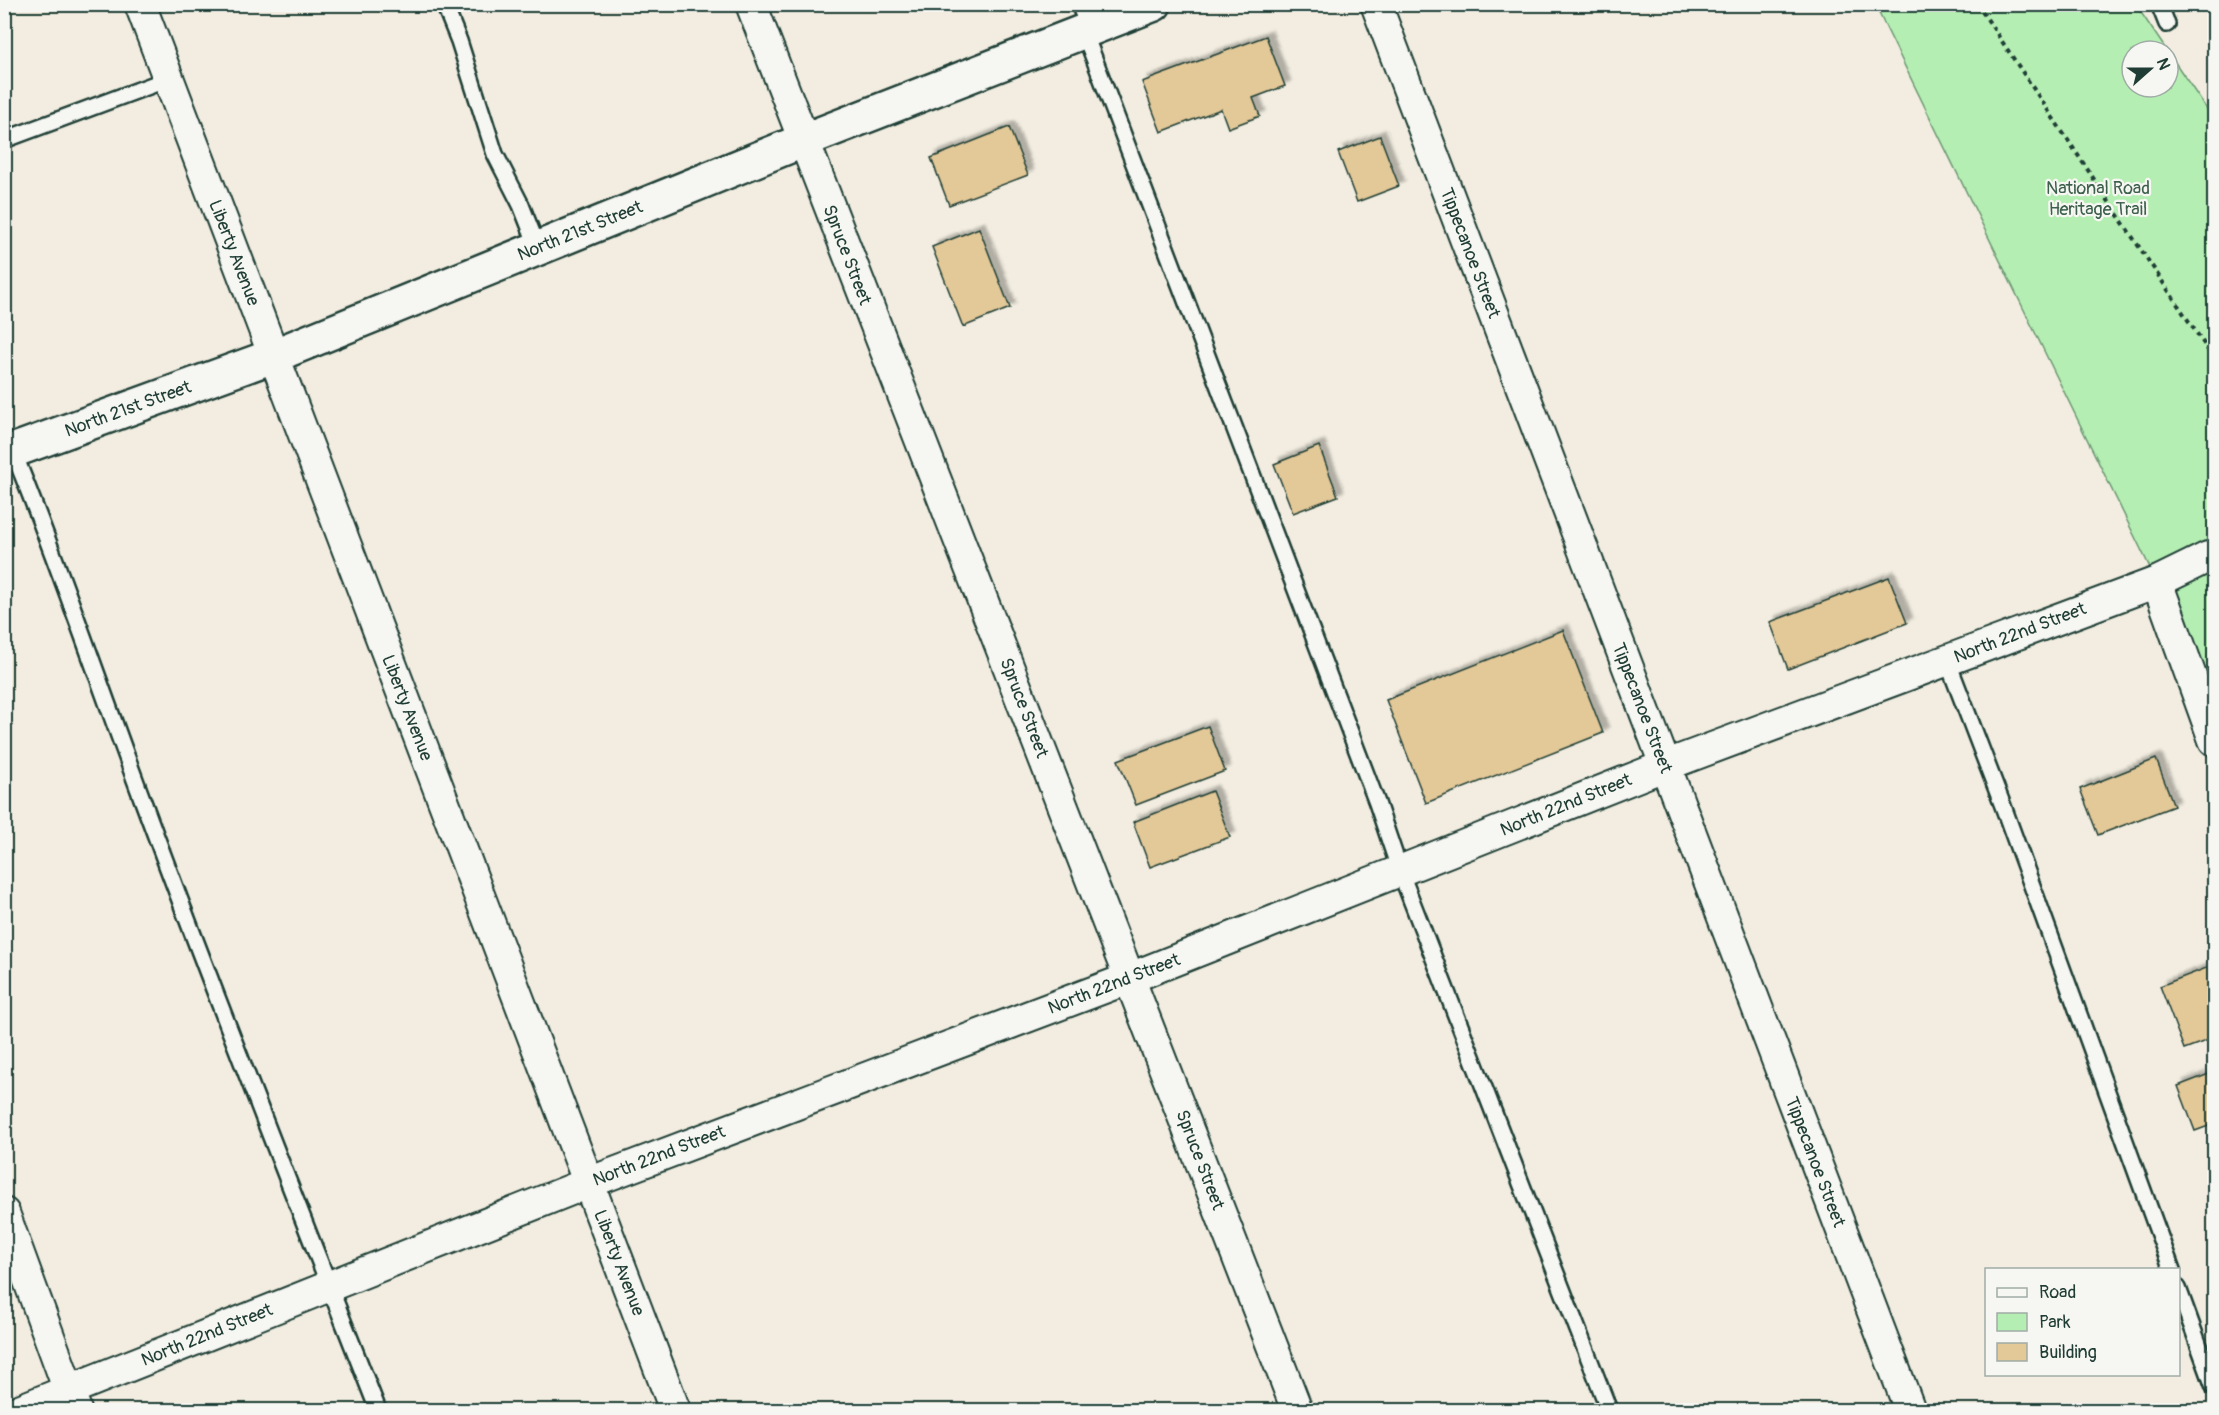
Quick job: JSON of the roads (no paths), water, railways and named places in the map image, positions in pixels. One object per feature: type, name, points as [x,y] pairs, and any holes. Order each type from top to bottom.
[{"type":"street","name":"Liberty Avenue","points":[[140,4],[675,1410]]},
{"type":"street","name":"Spruce Street","points":[[751,4],[802,141],[1297,1410]]},
{"type":"street","name":"North 21st Street","points":[[9,452],[273,356],[802,141],[1084,22],[1154,4]]},
{"type":"street","name":"Tippecanoe Street","points":[[1376,4],[1910,1410]]},
{"type":"street","name":"North 22nd Street","points":[[19,1410],[72,1400],[327,1287],[588,1183],[1130,978],[1664,766],[2157,582],[2208,557]]},
{"type":"street","points":[[2157,582],[2214,740]]},
{"type":"street","points":[[4,1213],[72,1400]]},
{"type":"lane","points":[[444,4],[459,41],[495,154],[521,205],[538,248]]},
{"type":"lane","points":[[2159,4],[2167,24]]},
{"type":"lane","points":[[1084,22],[1373,791],[1400,871],[1609,1410]]},
{"type":"lane","points":[[4,140],[168,79]]},
{"type":"lane","points":[[9,452],[57,558],[143,803],[327,1287],[378,1410]]},
{"type":"lane","points":[[1947,660],[2003,806],[2172,1268]]},
{"type":"lane","points":[[2180,1294],[2214,1387]]},
{"type":"park label","name":"National Road Heritage Trail","points":[[2098,198]]}]
